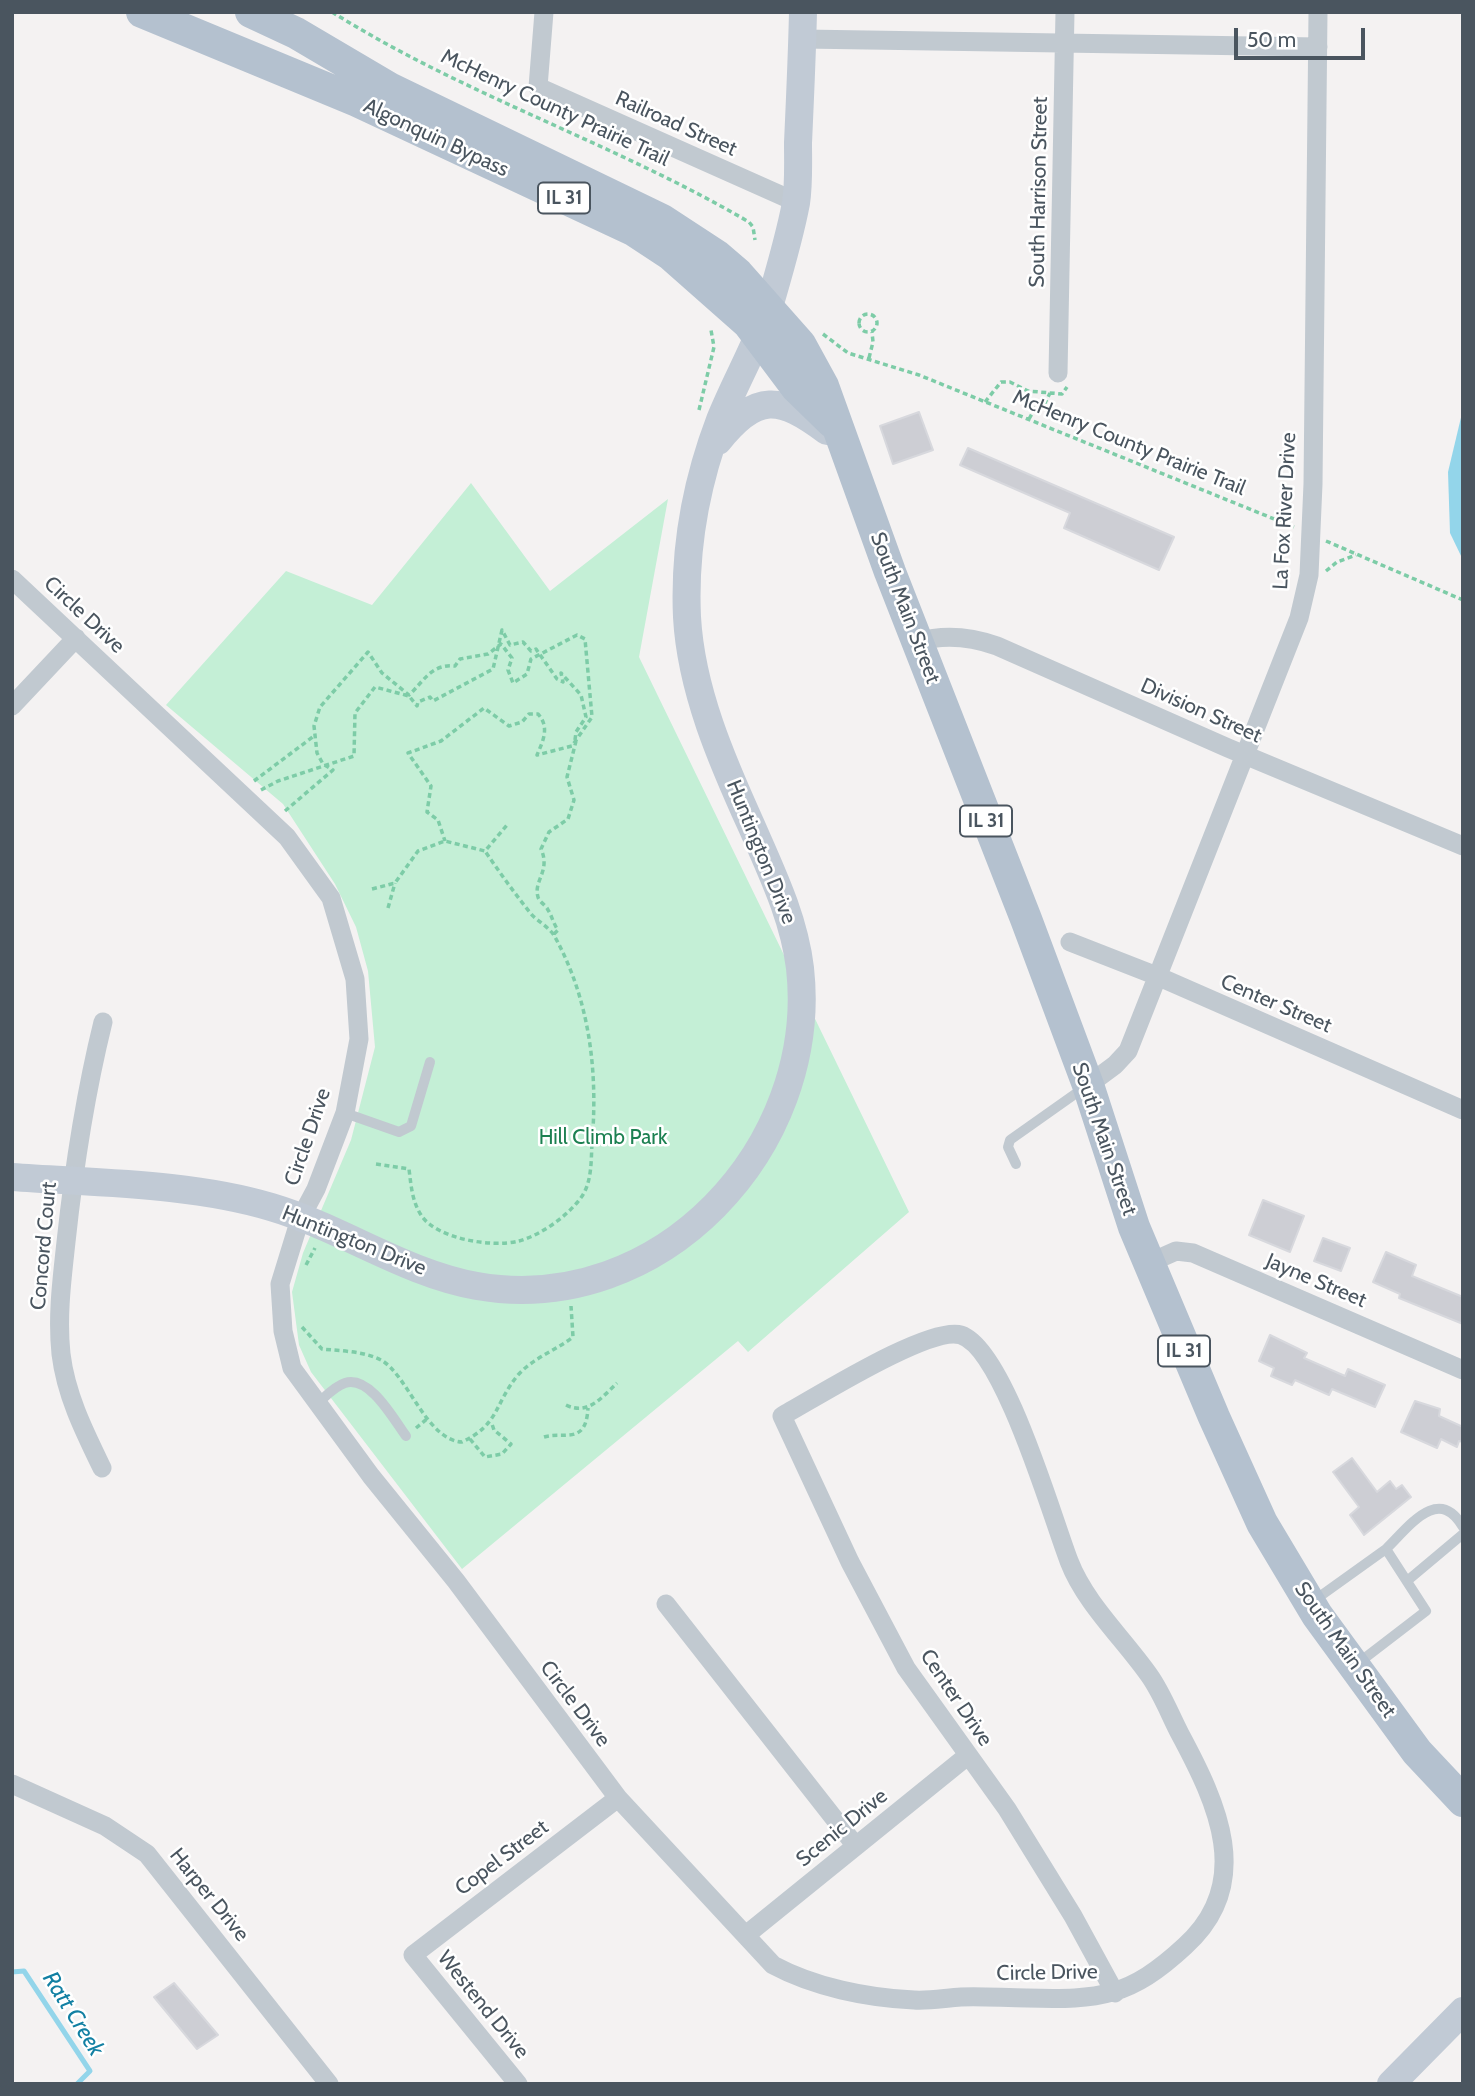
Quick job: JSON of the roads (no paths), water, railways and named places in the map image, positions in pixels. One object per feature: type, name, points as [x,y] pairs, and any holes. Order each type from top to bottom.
[{"type":"main road","name":"Algonquin Bypass","points":[[142,12],[357,101],[633,230],[671,255],[748,323],[796,387],[841,436]]},
{"type":"main road","name":"Algonquin Bypass","points":[[251,12],[296,33],[391,89],[662,220],[717,256],[769,307],[800,344],[823,386],[841,436]]},
{"type":"main road","name":"South Main Street","points":[[841,436],[1088,1085],[1133,1227],[1172,1322],[1262,1523],[1310,1603],[1354,1666],[1417,1752],[1463,1801]]},
{"type":"street","name":"Railroad Street","points":[[544,12],[538,87],[796,202]]},
{"type":"street","name":"South Harrison Street","points":[[1057,378],[1065,12]]},
{"type":"street","name":"La Fox River Drive","points":[[1088,1085],[1125,1056],[1299,618],[1309,575],[1313,484],[1318,12]]},
{"type":"street","points":[[758,337],[769,307],[796,202],[803,26],[1064,45],[1318,47]]},
{"type":"street","name":"Huntington Drive","points":[[12,1177],[194,1192],[272,1207],[409,1266],[476,1286],[536,1288],[591,1280],[648,1255],[696,1224],[741,1177],[777,1121],[797,1056],[801,1027],[801,982],[796,942],[784,899],[708,720],[697,683],[687,617],[690,530],[710,451],[719,422],[758,337]]},
{"type":"street","points":[[710,451],[734,420],[759,405],[790,406],[841,436]]},
{"type":"street","name":"Circle Drive","points":[[12,579],[287,837],[331,898],[355,979],[359,1039],[345,1113],[316,1189],[300,1219],[280,1284],[283,1331],[292,1368],[371,1476],[456,1581],[618,1798],[773,1965],[795,1977],[853,1992],[915,2001],[963,1997],[1076,1999],[1115,1993],[1144,1981],[1205,1926],[1223,1881],[1226,1856],[1216,1812],[1204,1779],[1152,1679],[1086,1592],[1070,1564],[1007,1395],[992,1367],[975,1344],[960,1335],[944,1333],[904,1349],[782,1416]]},
{"type":"street","points":[[12,706],[76,638]]},
{"type":"street","name":"Division Street","points":[[918,642],[931,638],[974,638],[997,646],[1463,846]]},
{"type":"street","name":"Center Street","points":[[1070,942],[1157,976],[1463,1110]]},
{"type":"street","name":"Concord Court","points":[[102,1468],[78,1418],[61,1354],[59,1307],[72,1181],[84,1099],[103,1022]]},
{"type":"street","name":"Jayne Street","points":[[1149,1263],[1176,1251],[1193,1252],[1463,1370]]},
{"type":"street","name":"Center Drive","points":[[782,1416],[849,1562],[906,1668],[967,1757],[1007,1809],[1073,1916],[1115,1993]]},
{"type":"street","points":[[666,1604],[855,1845]]},
{"type":"street","name":"Scenic Drive","points":[[746,1935],[967,1757]]},
{"type":"street","name":"Harper Drive","points":[[12,1784],[105,1826],[147,1854],[329,2084]]},
{"type":"street","name":"Copel Street","points":[[413,1955],[618,1798]]},
{"type":"street","name":"Westend Drive","points":[[413,1955],[518,2084]]},
{"type":"street","points":[[1391,2084],[1463,2011]]},
{"type":"lane","points":[[345,1113],[399,1132],[411,1126],[430,1062]]},
{"type":"lane","points":[[1016,1164],[1008,1147],[1010,1140],[1088,1085]]},
{"type":"lane","points":[[318,1403],[347,1382],[359,1383],[378,1399],[406,1436]]},
{"type":"lane","points":[[1310,1603],[1386,1549],[1423,1513],[1436,1508],[1449,1510],[1463,1527]]},
{"type":"lane","points":[[1406,1581],[1463,1534]]},
{"type":"lane","points":[[1354,1666],[1426,1611],[1386,1549]]},
{"type":"water","points":[[1463,409],[1463,560],[1450,533],[1448,472]]},
{"type":"waterway","name":"Ratt Creek","points":[[12,1972],[24,1971],[90,2071],[77,2084]]},
{"type":"park label","name":"Hill Climb Park","points":[[603,1138]]}]
